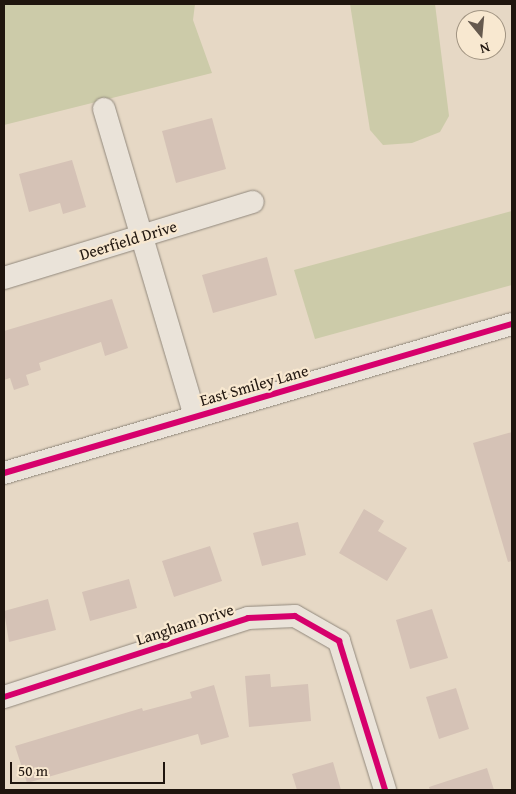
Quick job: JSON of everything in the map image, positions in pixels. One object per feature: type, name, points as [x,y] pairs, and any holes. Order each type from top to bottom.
[{"type":"street","points":[[104,109],[195,417]]},
{"type":"street","name":"Deerfield Drive","points":[[4,278],[253,202]]},
{"type":"street","name":"East Smiley Lane","points":[[4,473],[512,324]]},
{"type":"street","name":"Langham Drive","points":[[4,697],[248,618],[295,616],[339,641],[384,790]]},
{"type":"green space","points":[[4,4],[195,4],[193,20],[212,73],[4,125]]},
{"type":"green space","points":[[350,4],[435,4],[449,116],[440,132],[412,143],[383,145],[370,130]]},
{"type":"green space","points":[[512,211],[512,285],[315,339],[294,270]]},
{"type":"building","points":[[212,118],[226,169],[176,183],[162,131]]},
{"type":"building","points":[[72,160],[86,207],[63,214],[60,203],[29,212],[19,174]]},
{"type":"building","points":[[267,257],[277,295],[213,313],[202,275]]},
{"type":"building","points":[[112,299],[128,348],[105,356],[101,342],[39,363],[41,370],[26,375],[29,385],[14,390],[10,378],[4,380],[4,331]]},
{"type":"building","points":[[512,432],[512,561],[508,562],[473,443]]},
{"type":"building","points":[[364,509],[384,521],[378,531],[407,548],[387,581],[339,553]]},
{"type":"building","points":[[298,522],[306,555],[262,566],[253,533]]},
{"type":"building","points":[[210,546],[222,581],[174,597],[162,561]]},
{"type":"building","points":[[129,579],[137,608],[90,621],[82,592]]},
{"type":"building","points":[[48,599],[56,630],[9,642],[4,611]]},
{"type":"building","points":[[432,609],[448,658],[410,669],[396,620]]},
{"type":"building","points":[[270,674],[271,687],[308,684],[311,721],[249,727],[245,676]]},
{"type":"building","points":[[214,685],[229,737],[201,745],[198,734],[27,783],[15,746],[142,708],[143,711],[192,698],[190,692]]},
{"type":"building","points":[[456,688],[469,729],[439,739],[426,697]]},
{"type":"building","points":[[333,762],[341,790],[297,790],[292,774]]},
{"type":"building","points":[[487,768],[494,790],[430,790],[429,787]]},
{"type":"cycle path","points":[[4,473],[512,324]]},
{"type":"cycle path","points":[[4,697],[248,618],[295,616],[339,641],[385,790]]}]
